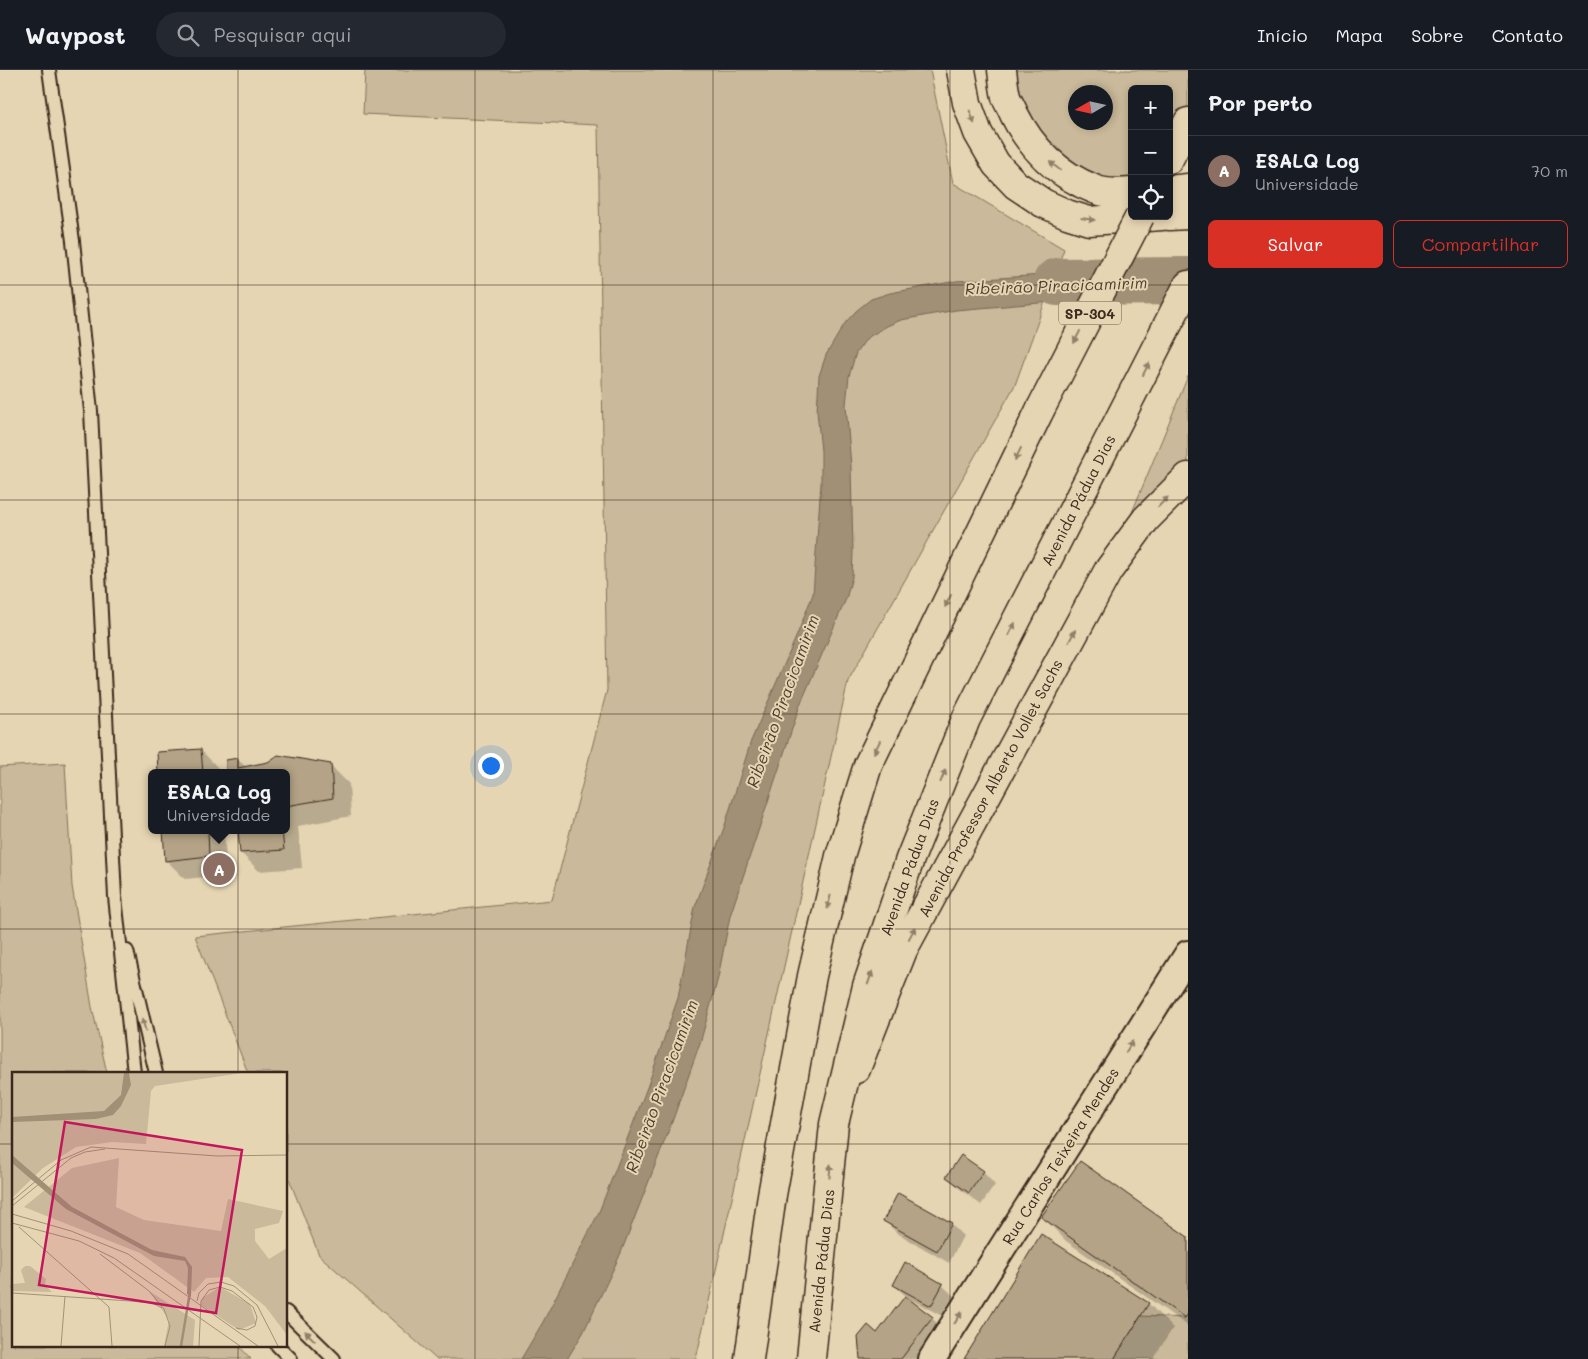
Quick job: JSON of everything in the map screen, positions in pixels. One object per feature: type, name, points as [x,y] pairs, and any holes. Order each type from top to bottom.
[{"type":"main road","points":[[961,70],[966,103],[978,133],[996,164],[1016,185],[1067,214],[1089,221],[1128,218]]},
{"type":"main road","points":[[1002,70],[1006,97],[1020,126],[1035,147],[1055,166],[1095,190],[1128,192]]},
{"type":"main road","points":[[1173,151],[1188,122]]},
{"type":"main road","points":[[1173,190],[1188,188]]},
{"type":"main road","points":[[1173,216],[1188,215]]},
{"type":"main road","name":"SP-304","points":[[749,1359],[772,1195],[812,976],[840,856],[868,765],[1040,410],[1138,220]]},
{"type":"main road","name":"Avenida Pádua Dias","points":[[811,1359],[834,1124],[867,986],[910,859],[966,719],[1188,285]]},
{"type":"main road","name":"Avenida Professor Alberto Vollet Sachs","points":[[834,1124],[903,950],[1108,571],[1146,519],[1188,477]]},
{"type":"street","name":"Rua Carlos Teixeira Mendes","points":[[932,1359],[1188,954]]},
{"type":"lane","points":[[49,70],[73,241],[91,411],[115,897],[134,1072]]},
{"type":"lane","points":[[115,897],[156,1072]]},
{"type":"lane","points":[[288,1314],[334,1359]]},
{"type":"lane","points":[[278,1346],[291,1359]]},
{"type":"shaded area","points":[[365,70],[930,70],[953,183],[1064,249],[1015,385],[848,681],[696,1359],[436,1359],[319,1255],[288,1176],[288,1072],[248,1072],[195,936],[552,900],[607,690],[598,125],[363,114]]},
{"type":"shaded area","points":[[1002,70],[1188,70],[1188,122],[1173,150],[1173,85],[1128,85],[1128,190],[1055,167]]},
{"type":"shaded area","points":[[1188,376],[1188,484],[1108,571]]},
{"type":"shaded area","points":[[65,763],[72,886],[92,1007],[107,1072],[12,1072],[12,1346],[239,1346],[251,1359],[0,1359],[0,767]]},
{"type":"shaded area","points":[[1188,1314],[1188,1359],[1114,1359],[1141,1316],[1185,1318]]},
{"type":"water","points":[[1100,271],[1088,299],[956,310],[901,320],[867,338],[856,353],[849,376],[846,405],[851,466],[852,577],[846,599],[800,705],[730,916],[718,978],[701,1040],[672,1122],[620,1255],[583,1333],[567,1359],[521,1359],[543,1322],[599,1212],[648,1085],[678,998],[695,907],[725,825],[751,741],[813,594],[821,483],[821,451],[817,411],[819,376],[826,355],[845,323],[856,311],[871,299],[890,293],[956,281]]},
{"type":"building","points":[[201,749],[203,769],[158,769],[157,752]]},
{"type":"building","points":[[278,755],[331,764],[333,798],[290,805],[290,769],[226,769],[226,760],[238,758],[238,768],[268,762]]},
{"type":"building","points":[[163,834],[208,834],[209,856],[165,861]]},
{"type":"building","points":[[238,834],[282,834],[284,850],[240,853]]},
{"type":"building","points":[[961,1155],[984,1171],[969,1193],[946,1177]]},
{"type":"building","points":[[1080,1161],[1188,1237],[1188,1314],[1185,1318],[1041,1217]]},
{"type":"building","points":[[898,1193],[952,1223],[937,1251],[883,1221]]},
{"type":"building","points":[[1041,1234],[1149,1303],[1114,1359],[964,1359]]},
{"type":"building","points":[[905,1262],[943,1284],[931,1306],[893,1285]]},
{"type":"building","points":[[905,1296],[933,1317],[901,1359],[860,1359],[858,1337],[868,1325],[877,1333]]},
{"type":"waterway","name":"Ribeirão Piracicamirim","points":[[1057,282],[1188,281]]},
{"type":"place","name":"ESALQ Log","points":[[219,869]]}]
